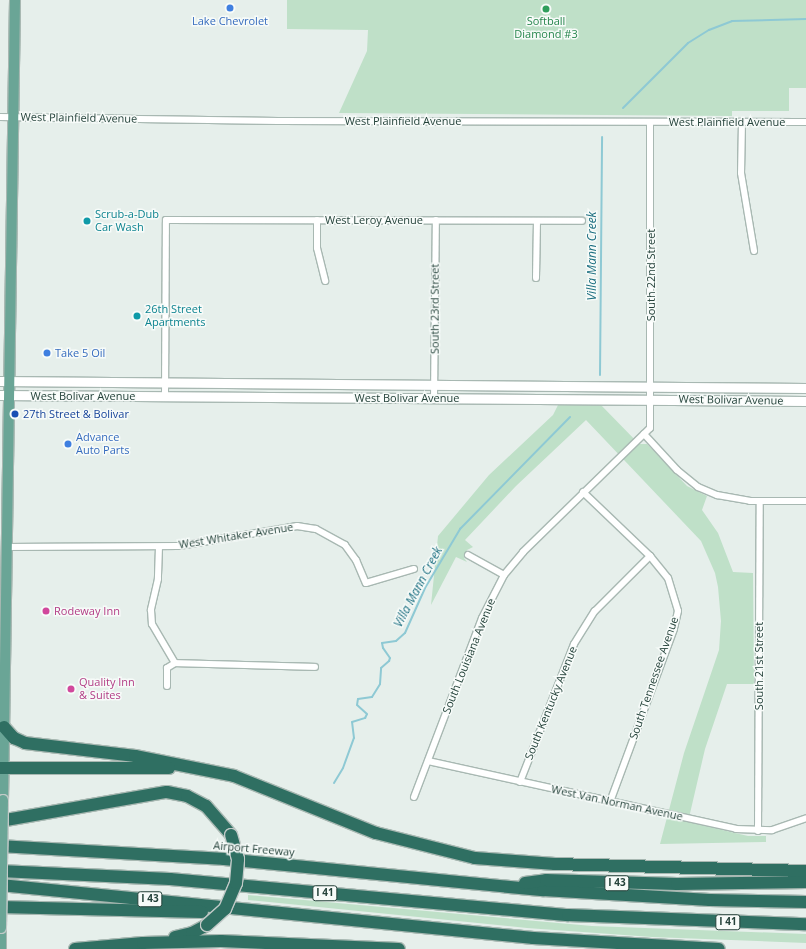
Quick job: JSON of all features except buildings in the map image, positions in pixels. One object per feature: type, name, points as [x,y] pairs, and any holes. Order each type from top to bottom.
[{"type":"highway","points":[[4,727],[14,738],[25,743],[135,756],[212,770],[246,781],[376,832],[476,858],[555,864],[806,871]]},
{"type":"highway","points":[[2,768],[182,768],[212,770]]},
{"type":"highway","points":[[0,821],[167,792],[187,796],[206,806],[231,835],[238,859],[236,884],[225,908],[207,925],[185,936],[143,943],[75,949]]},
{"type":"highway","name":"Airport Freeway","points":[[0,846],[224,859],[505,885]]},
{"type":"highway","name":"I 41","points":[[0,871],[199,882],[568,915],[806,924]]},
{"type":"highway","name":"I 43","points":[[505,885],[546,880],[677,884],[806,882]]},
{"type":"highway","name":"I 43","points":[[0,885],[526,938],[719,949]]},
{"type":"highway","name":"I 41","points":[[505,885],[651,897],[806,902]]},
{"type":"highway","points":[[0,907],[193,912],[272,918],[301,915]]},
{"type":"highway","points":[[143,943],[269,942],[399,949]]},
{"type":"main road","points":[[0,949],[3,800],[2,768],[4,727],[3,641],[6,616],[4,395],[14,0]]},
{"type":"main road","points":[[0,387],[4,395]]},
{"type":"main road","points":[[0,575],[6,616]]},
{"type":"street","name":"West Plainfield Avenue","points":[[0,117],[806,122]]},
{"type":"street","name":"South 22nd Street","points":[[650,122],[650,428]]},
{"type":"street","points":[[742,122],[741,173],[754,251]]},
{"type":"street","name":"West Leroy Avenue","points":[[165,383],[166,220],[582,221]]},
{"type":"street","points":[[317,220],[317,248],[325,281]]},
{"type":"street","name":"South 23rd Street","points":[[434,398],[436,220]]},
{"type":"street","points":[[536,221],[536,278]]},
{"type":"street","name":"West Bolivar Avenue","points":[[5,382],[434,384],[806,388]]},
{"type":"street","points":[[66,396],[67,382]]},
{"type":"street","points":[[165,383],[165,396]]},
{"type":"street","points":[[298,384],[298,397]]},
{"type":"street","name":"West Bolivar Avenue","points":[[4,395],[806,401]]},
{"type":"street","name":"South Louisiana Avenue","points":[[414,796],[482,618],[504,576],[523,552],[650,428]]},
{"type":"street","points":[[644,434],[678,470],[698,487],[727,498],[760,502],[806,501]]},
{"type":"street","name":"South Tennessee Avenue","points":[[583,492],[650,556],[668,578],[678,611],[674,629],[610,802]]},
{"type":"street","name":"South 21st Street","points":[[758,831],[760,502]]},
{"type":"street","name":"West Whitaker Avenue","points":[[6,547],[159,547],[205,544],[289,526],[307,527],[329,534],[345,545],[356,560],[366,583],[414,569]]},
{"type":"street","points":[[159,547],[158,579],[150,610],[152,624],[174,663]]},
{"type":"street","points":[[468,554],[504,576]]},
{"type":"street","name":"South Kentucky Avenue","points":[[520,782],[574,644],[595,611],[650,556]]},
{"type":"street","points":[[167,686],[167,668],[174,663],[315,667]]},
{"type":"street","name":"West Van Norman Avenue","points":[[428,761],[610,802],[758,831],[780,828],[806,818]]},
{"type":"green space","points":[[287,0],[806,0],[806,88],[789,88],[789,111],[732,111],[732,116],[339,113],[367,51],[368,30],[287,29]]},
{"type":"green space","points":[[559,403],[600,404],[639,444],[647,444],[687,486],[707,496],[702,510],[718,533],[733,572],[753,573],[754,684],[727,684],[705,749],[688,822],[748,836],[766,836],[766,842],[660,844],[684,753],[719,650],[721,621],[718,587],[715,573],[701,541],[586,420],[516,486],[465,540],[473,547],[467,550],[464,558],[467,562],[456,557],[431,605],[438,536],[489,475],[553,415]]},
{"type":"green space","points":[[248,895],[592,926],[806,934],[806,943],[652,937],[527,928],[248,900]]},
{"type":"waterway","name":"Villa Mann Creek","points":[[623,108],[688,43],[709,30],[732,21],[806,19]]},
{"type":"waterway","name":"Villa Mann Creek","points":[[600,375],[602,137]]},
{"type":"waterway","name":"Villa Mann Creek","points":[[334,783],[343,768],[354,738],[352,722],[365,718],[367,714],[357,705],[358,699],[372,697],[380,684],[381,668],[389,661],[390,658],[383,648],[382,643],[396,641],[405,633],[425,588],[460,529],[570,417]]},
{"type":"place","name":"Lake Chevrolet","points":[[230,8]]},
{"type":"place","name":"Softball Diamond #3","points":[[546,9]]},
{"type":"place","name":"Scrub-a-Dub Car Wash","points":[[87,221]]},
{"type":"place","name":"26th Street Apartments","points":[[137,316]]},
{"type":"place","name":"Take 5 Oil","points":[[47,353]]},
{"type":"place","name":"27th Street & Bolivar","points":[[15,414]]},
{"type":"place","name":"Advance Auto Parts","points":[[68,444]]},
{"type":"place","name":"Rodeway Inn","points":[[46,611]]},
{"type":"place","name":"Quality Inn & Suites","points":[[71,689]]}]
